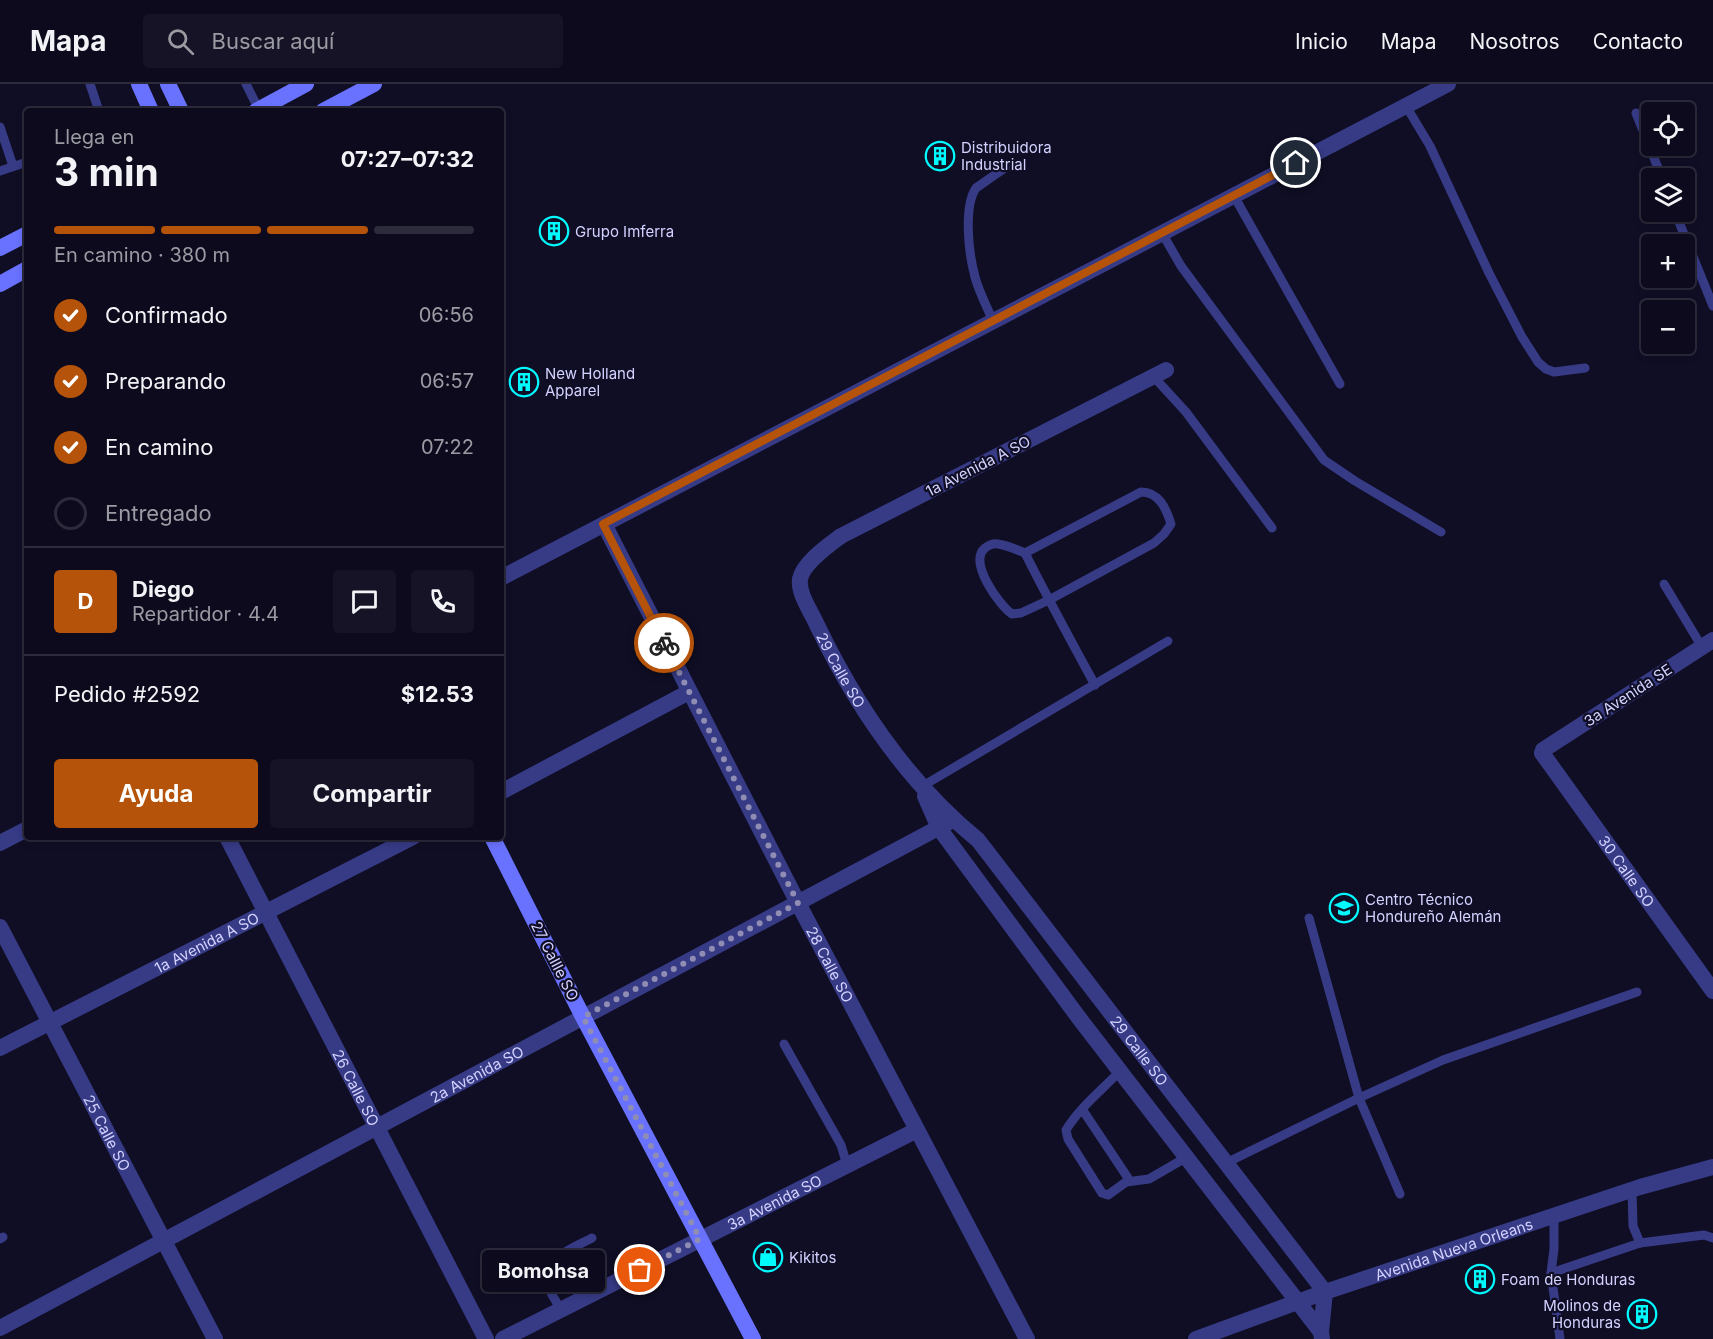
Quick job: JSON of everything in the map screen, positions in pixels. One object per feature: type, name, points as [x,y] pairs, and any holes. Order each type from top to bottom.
[{"type":"main road","points":[[139,84],[151,108]]},
{"type":"main road","points":[[168,84],[180,108]]},
{"type":"main road","points":[[261,108],[306,84]]},
{"type":"main road","points":[[329,108],[374,84]]},
{"type":"main road","points":[[0,249],[24,236]]},
{"type":"main road","points":[[0,284],[24,272]]},
{"type":"main road","name":"27 Callle SO","points":[[494,840],[583,1017],[753,1339]]},
{"type":"street","points":[[504,576],[1406,106],[1428,88],[1448,84]]},
{"type":"street","name":"1a Avenida A SO","points":[[801,575],[823,550],[841,536],[1159,373]]},
{"type":"street","name":"28 Calle SO","points":[[603,524],[798,903],[1027,1339]]},
{"type":"street","name":"29 Calle SO","points":[[801,575],[800,588],[831,655],[888,744],[921,787],[1079,1018],[1299,1302],[1322,1335]]},
{"type":"street","name":"3a Avenida SE","points":[[1543,750],[1708,643]]},
{"type":"street","points":[[504,790],[689,692]]},
{"type":"street","name":"30 Calle SO","points":[[1543,750],[1542,754],[1713,991]]},
{"type":"street","name":"29 Calle SO","points":[[946,824],[978,840],[1325,1292],[1322,1335]]},
{"type":"street","name":"2a Avenida SO","points":[[0,1328],[946,824]]},
{"type":"street","points":[[0,843],[24,831]]},
{"type":"street","name":"26 Calle SO","points":[[229,840],[486,1339]]},
{"type":"street","name":"1a Avenida A SO","points":[[0,1048],[407,840]]},
{"type":"street","name":"25 Calle SO","points":[[0,927],[215,1339]]},
{"type":"street","points":[[1079,1018],[1101,1001]]},
{"type":"street","points":[[1120,1071],[1140,1053]]},
{"type":"street","name":"3a Avenida SO","points":[[503,1339],[917,1130]]},
{"type":"street","name":"Avenida Nueva Orleans","points":[[1196,1339],[1325,1292],[1554,1215],[1713,1167]]},
{"type":"lane","points":[[90,84],[98,108]]},
{"type":"lane","points":[[246,84],[256,108]]},
{"type":"lane","points":[[1406,106],[1430,146],[1489,273],[1522,337],[1538,362],[1554,372],[1585,368]]},
{"type":"lane","points":[[1636,113],[1658,168]]},
{"type":"lane","points":[[0,127],[13,166]]},
{"type":"lane","points":[[0,171],[24,163]]},
{"type":"lane","points":[[993,321],[975,278],[969,242],[970,204],[972,193],[976,188],[1009,165]]},
{"type":"lane","points":[[1234,196],[1340,384]]},
{"type":"lane","points":[[1679,222],[1713,306]]},
{"type":"lane","points":[[1162,233],[1181,266],[1324,460],[1355,482],[1440,532]]},
{"type":"lane","points":[[1159,373],[1272,528]]},
{"type":"lane","points":[[1025,553],[1141,492],[1150,492],[1158,497],[1166,510],[1171,524],[1154,543],[1049,600],[1021,613],[1012,614],[1005,609],[982,573],[979,564],[981,552],[988,545],[998,544],[1025,553],[1049,600],[1095,685]]},
{"type":"lane","points":[[1664,584],[1708,643]]},
{"type":"lane","points":[[921,787],[1168,641]]},
{"type":"lane","points":[[1310,918],[1359,1098],[1400,1194]]},
{"type":"lane","points":[[1226,1163],[1443,1059],[1637,992]]},
{"type":"lane","points":[[784,1044],[841,1144],[847,1165]]},
{"type":"lane","points":[[1120,1071],[1082,1109],[1066,1130],[1068,1139],[1102,1193],[1108,1195],[1126,1182],[1149,1179],[1187,1157]]},
{"type":"lane","points":[[1082,1109],[1128,1178],[1126,1182]]},
{"type":"lane","points":[[1632,1190],[1633,1226],[1640,1244]]},
{"type":"lane","points":[[1554,1215],[1551,1273],[1560,1339]]},
{"type":"lane","points":[[1551,1273],[1640,1244],[1666,1238],[1704,1235],[1713,1238]]},
{"type":"lane","points":[[561,1310],[547,1283],[548,1269],[555,1259],[592,1238]]},
{"type":"way so far","points":[[640,1270],[700,1239],[583,1017],[798,903],[664,643]]},
{"type":"place","name":"Distribuidora Industrial","points":[[940,156]]},
{"type":"place","name":"Grupo Imferra","points":[[554,231]]},
{"type":"place","name":"New Holland Apparel","points":[[524,382]]},
{"type":"place","name":"Centro Técnico Hondureño Alemán","points":[[1344,908]]},
{"type":"place","name":"Kikitos","points":[[768,1257]]},
{"type":"place","name":"Bomohsa","points":[[640,1270]]},
{"type":"place","name":"Foam de Honduras","points":[[1480,1279]]},
{"type":"place","name":"Molinos de Honduras","points":[[1642,1314]]},
{"type":"route","points":[[664,643],[603,524],[1296,163]]}]
